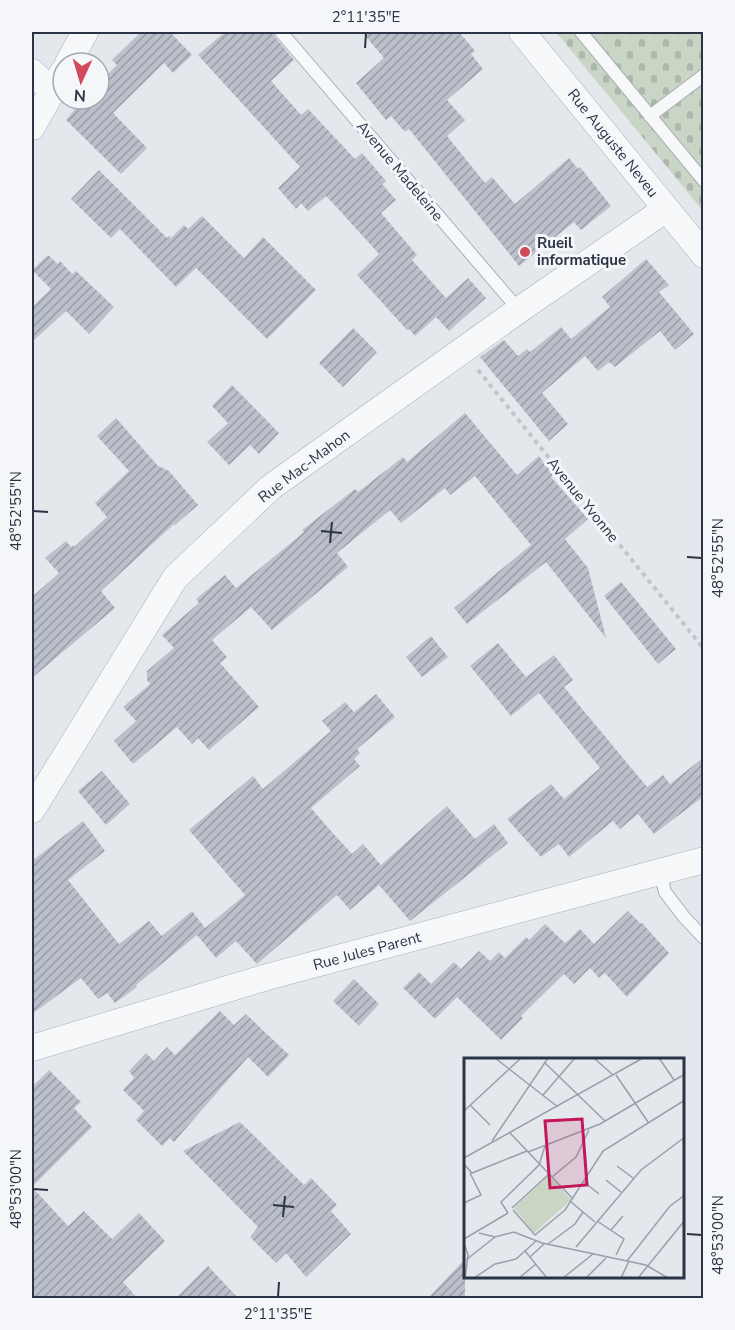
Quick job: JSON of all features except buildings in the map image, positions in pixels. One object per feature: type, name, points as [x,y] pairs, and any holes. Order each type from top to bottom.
[{"type":"street","points":[[75,51],[85,32]]},
{"type":"street","name":"Rue Auguste Neveu","points":[[522,32],[704,255]]},
{"type":"street","points":[[32,72],[51,79]]},
{"type":"street","points":[[32,127],[51,93]]},
{"type":"street","name":"Rue Mac-Mahon","points":[[32,810],[175,579],[271,487],[519,310],[666,209]]},
{"type":"street","name":"Rue Jules Parent","points":[[32,1048],[267,978],[704,860]]},
{"type":"lane","name":"Avenue Madeleine","points":[[281,32],[519,310]]},
{"type":"lane","points":[[581,32],[704,181]]},
{"type":"lane","points":[[650,116],[704,75]]},
{"type":"lane","points":[[660,872],[665,892],[704,938]]},
{"type":"path","name":"Avenue Yvonne","points":[[463,351],[704,649]]},
{"type":"green space","points":[[556,32],[703,32],[703,211]]},
{"type":"place","name":"Rueil informatique","points":[[525,252]]}]
